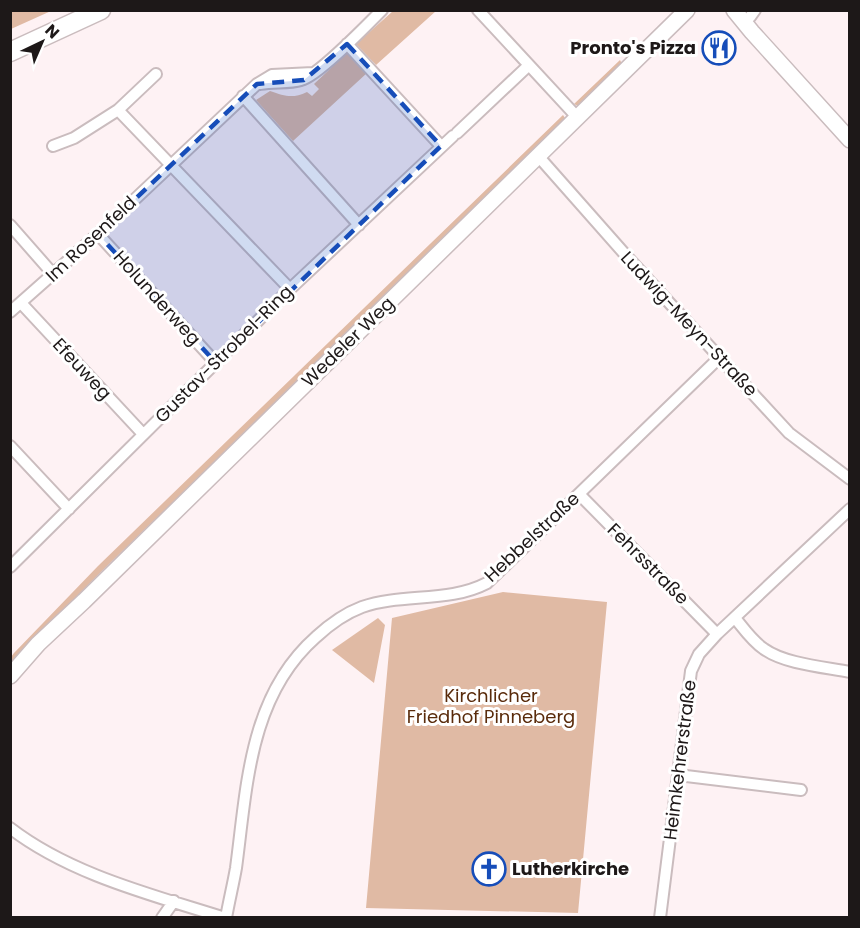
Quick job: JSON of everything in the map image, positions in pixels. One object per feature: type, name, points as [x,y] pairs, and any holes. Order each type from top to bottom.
[{"type":"main road","points":[[10,52],[101,10]]},
{"type":"main road","name":"Wedeler Weg","points":[[10,676],[54,628],[687,10]]},
{"type":"main road","points":[[734,10],[849,140]]},
{"type":"street","name":"Im Rosenfeld","points":[[10,312],[98,234],[257,84],[304,80],[347,44],[382,10]]},
{"type":"street","points":[[477,10],[578,118]]},
{"type":"street","points":[[347,44],[441,146]]},
{"type":"street","name":"Gustav-Strobel-Ring","points":[[10,567],[290,289],[528,66]]},
{"type":"street","points":[[53,146],[74,138],[118,110],[156,74]]},
{"type":"street","points":[[243,96],[359,225]]},
{"type":"street","points":[[118,110],[290,289]]},
{"type":"street","name":"Ludwig-Meyn-Straße","points":[[538,157],[789,433],[849,479]]},
{"type":"street","points":[[10,225],[53,274]]},
{"type":"street","name":"Holunderweg","points":[[98,234],[216,363]]},
{"type":"street","name":"Efeuweg","points":[[21,303],[143,434]]},
{"type":"street","name":"Hebbelstraße","points":[[226,918],[254,745],[261,720],[273,692],[293,660],[325,628],[361,607],[387,601],[459,592],[487,583],[720,357]]},
{"type":"street","points":[[10,446],[69,509]]},
{"type":"street","name":"Fehrsstraße","points":[[579,494],[717,634]]},
{"type":"street","name":"Heimkehrerstraße","points":[[660,918],[692,666],[699,654],[717,634],[849,509]]},
{"type":"street","points":[[735,618],[764,650],[782,658],[849,672]]},
{"type":"street","points":[[678,775],[801,790]]},
{"type":"street","points":[[10,828],[38,848],[83,871],[226,918]]},
{"type":"street","points":[[162,918],[174,901]]},
{"type":"highlighted area","points":[[347,44],[441,146],[216,363],[98,234],[257,84],[304,80]]},
{"type":"green space","points":[[11,10],[51,10],[51,11],[11,29]]},
{"type":"green space","points":[[393,11],[436,11],[376,65],[356,44]]},
{"type":"green space","points":[[348,52],[367,73],[293,141],[256,100],[270,91],[288,96],[297,96],[307,92],[312,96],[319,89],[314,84]]},
{"type":"green space","points":[[620,60],[622,64],[584,104],[578,106],[574,104]]},
{"type":"green space","points":[[563,115],[565,118],[563,124],[102,571],[38,635],[11,666],[11,657],[14,653],[98,566]]},
{"type":"green space","name":"Kirchlicher Friedhof Pinneberg","points":[[503,592],[607,602],[578,913],[366,908],[392,618]]},
{"type":"green space","points":[[378,618],[385,625],[374,683],[332,650]]},
{"type":"place","name":"Pronto's Pizza","points":[[719,48]]},
{"type":"place","name":"Lutherkirche","points":[[489,869]]}]
